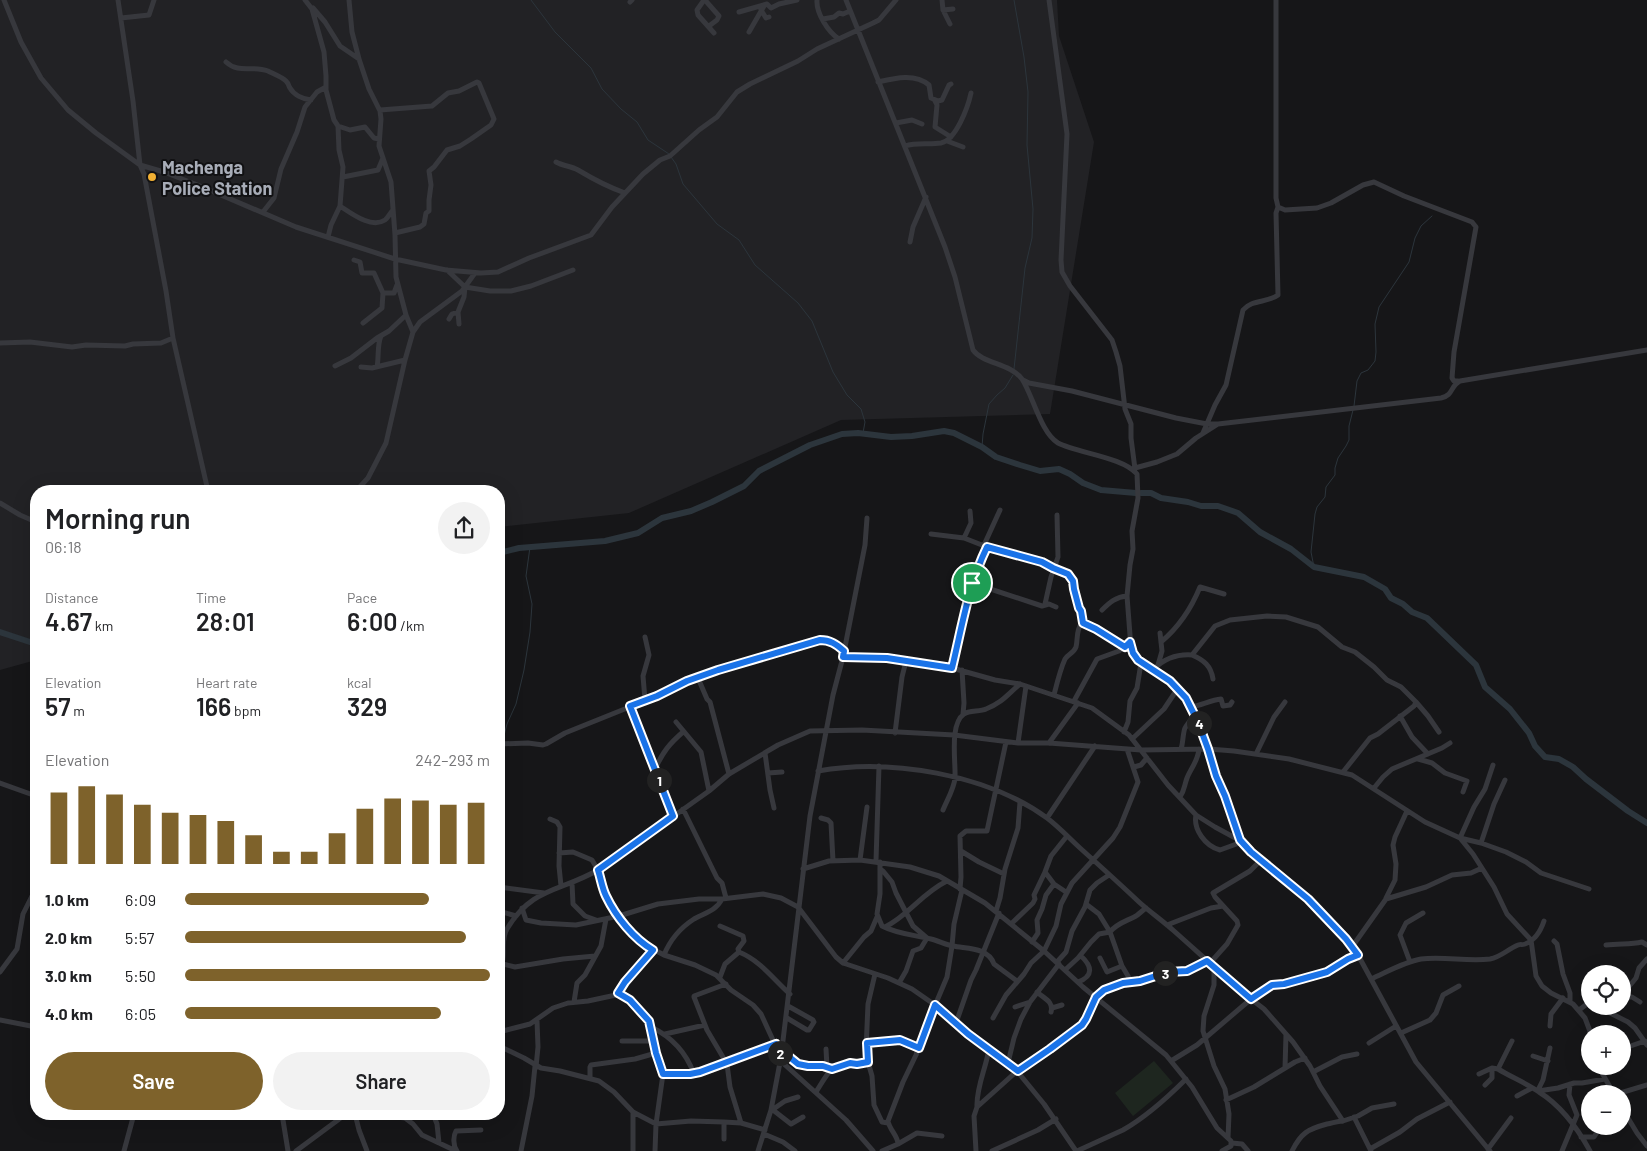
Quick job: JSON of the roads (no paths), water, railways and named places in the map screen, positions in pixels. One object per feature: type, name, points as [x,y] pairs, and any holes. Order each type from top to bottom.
[{"type":"street","points":[[4,0],[21,42],[34,67],[51,90],[73,115],[140,165],[173,176],[296,227],[395,259],[446,270],[475,273],[498,272],[529,258],[586,237],[595,230],[612,206],[655,164],[670,156],[717,117],[737,92],[798,61],[817,49],[879,20],[896,0]]},
{"type":"street","points":[[118,0],[133,101],[140,165],[144,174],[173,338],[207,485]]},
{"type":"street","points":[[121,18],[149,15],[154,0]]},
{"type":"street","points":[[305,0],[325,22],[340,46],[359,59]]},
{"type":"street","points":[[349,0],[352,32],[359,59],[369,89],[380,110],[379,146],[391,182],[397,285],[413,332]]},
{"type":"street","points":[[709,26],[720,16],[705,0],[697,10],[698,15],[714,33]]},
{"type":"street","points":[[739,12],[762,8],[768,4],[771,8],[774,8],[779,4],[797,0]]},
{"type":"street","points":[[817,0],[818,11],[832,33],[839,39]]},
{"type":"street","points":[[846,0],[926,197],[955,277],[973,350],[979,356],[1012,371],[1029,384],[1072,391],[1208,424],[1441,398],[1450,394],[1458,381]]},
{"type":"street","points":[[942,0],[943,10],[950,24]]},
{"type":"street","points":[[1049,0],[1067,134],[1062,271],[1070,286],[1112,340],[1120,366],[1125,405],[1132,427],[1131,438],[1135,470],[1138,478],[1138,498],[1132,531],[1133,549],[1127,596],[1130,642],[1133,653],[1142,663],[1154,669],[1178,688],[1186,698],[1208,749],[1216,776],[1241,841]]},
{"type":"street","points":[[1203,433],[1226,385],[1243,310],[1252,304],[1278,295],[1276,0]]},
{"type":"street","points":[[310,6],[324,52],[326,87],[334,120],[338,126],[343,167],[340,206],[328,237]]},
{"type":"street","points":[[762,8],[766,18],[769,18]]},
{"type":"street","points":[[749,32],[762,8]]},
{"type":"street","points":[[943,10],[953,9]]},
{"type":"street","points":[[823,19],[850,11]]},
{"type":"street","points":[[226,62],[236,69],[268,71],[286,81],[290,89],[303,98],[310,100]]},
{"type":"street","points":[[878,82],[906,77],[922,80],[929,85],[932,98],[937,105],[936,127],[949,139],[963,147]]},
{"type":"street","points":[[380,110],[432,106],[448,94],[477,82],[494,119],[492,125],[472,139],[460,146],[447,150],[429,171],[432,185],[429,211],[426,213],[424,224],[420,227],[395,233]]},
{"type":"street","points":[[935,101],[942,100],[951,84]]},
{"type":"street","points":[[263,212],[274,198],[281,169],[297,132],[305,107],[317,92],[326,87]]},
{"type":"street","points":[[905,146],[949,139],[959,125],[971,93]]},
{"type":"street","points":[[896,123],[912,120],[922,124]]},
{"type":"street","points":[[338,126],[350,130],[365,127],[374,138],[379,138]]},
{"type":"street","points":[[342,177],[378,170],[383,158]]},
{"type":"street","points":[[556,162],[625,193]]},
{"type":"street","points":[[1278,207],[1284,210],[1317,208],[1374,182],[1404,196],[1472,222],[1476,227],[1454,352],[1452,378],[1454,381],[1647,350]]},
{"type":"street","points":[[910,242],[912,227],[926,197]]},
{"type":"street","points":[[340,206],[358,218],[373,222],[385,220],[393,210]]},
{"type":"street","points":[[354,260],[360,262],[362,273],[374,273],[383,293],[382,308],[363,323]]},
{"type":"street","points":[[446,270],[465,287],[490,291],[516,291],[573,270]]},
{"type":"street","points":[[362,485],[368,478],[386,443],[413,332],[420,322],[462,290],[475,273]]},
{"type":"street","points":[[383,293],[394,293],[397,285]]},
{"type":"street","points":[[459,324],[458,312],[465,287]]},
{"type":"street","points":[[449,319],[452,314],[458,312]]},
{"type":"street","points":[[407,317],[420,322]]},
{"type":"street","points":[[335,366],[351,358],[407,317]]},
{"type":"street","points":[[377,367],[381,336]]},
{"type":"street","points":[[0,343],[30,342],[72,347],[86,345],[125,346],[161,343],[173,338]]},
{"type":"street","points":[[361,367],[377,367],[405,360]]},
{"type":"street","points":[[1022,380],[1042,422],[1056,441],[1065,446],[1135,470],[1177,454],[1203,433],[1218,424]]},
{"type":"street","points":[[0,503],[30,519]]},
{"type":"street","points":[[952,668],[972,583],[1000,510]]},
{"type":"street","points":[[964,538],[971,523],[970,511]]},
{"type":"street","points":[[1045,604],[1053,568],[1058,557],[1057,514]]},
{"type":"street","points":[[758,1151],[772,1110],[782,1057],[809,822],[837,674],[844,654],[865,545],[867,518]]},
{"type":"street","points":[[931,534],[964,538],[1042,562],[1068,574],[1073,581],[1083,623]]},
{"type":"street","points":[[972,583],[1042,606],[1049,604],[1056,608]]},
{"type":"street","points":[[1161,642],[1172,633],[1193,605],[1200,587],[1224,594]]},
{"type":"street","points":[[1102,610],[1110,601],[1127,596]]},
{"type":"street","points":[[1192,656],[1215,626],[1230,620],[1267,616],[1286,617],[1318,627],[1342,647],[1354,652],[1374,667],[1387,680],[1401,687],[1410,694],[1439,732]]},
{"type":"street","points":[[1083,623],[1125,647]]},
{"type":"street","points":[[1054,694],[1066,657],[1075,650],[1079,625],[1083,623]]},
{"type":"street","points":[[1158,665],[1162,651],[1160,633]]},
{"type":"street","points":[[645,637],[649,655],[643,676],[645,700]]},
{"type":"street","points":[[505,744],[528,743],[543,745],[565,733],[698,678],[782,650],[820,640],[835,643],[844,654],[872,656],[962,670],[995,680],[1020,684],[1076,702],[1092,708],[1132,739],[1163,779],[1196,814],[1241,841],[1308,899],[1352,946],[1416,1062],[1488,1150],[1511,1118]]},
{"type":"street","points":[[1049,743],[1076,702],[1097,659],[1125,647],[1130,642]]},
{"type":"street","points":[[1154,669],[1176,656],[1192,656],[1206,663],[1212,672],[1213,679]]},
{"type":"street","points":[[895,733],[902,677],[906,661]]},
{"type":"street","points":[[1124,732],[1128,722],[1130,701],[1137,688],[1142,663]]},
{"type":"street","points":[[942,810],[953,788],[955,777],[954,735],[963,714],[964,702],[962,670]]},
{"type":"street","points":[[698,678],[710,702],[729,774]]},
{"type":"street","points":[[963,714],[987,709],[1001,703],[1020,684]]},
{"type":"street","points":[[1018,743],[1026,686]]},
{"type":"street","points":[[1132,739],[1164,709],[1178,688]]},
{"type":"street","points":[[1191,707],[1216,699],[1221,699],[1223,706],[1230,705],[1232,702]]},
{"type":"street","points":[[1256,754],[1274,717],[1285,702]]},
{"type":"street","points":[[1343,772],[1370,738],[1414,706],[1416,702]]},
{"type":"street","points":[[630,706],[673,816]]},
{"type":"street","points":[[1181,749],[1185,728],[1190,723],[1194,714]]},
{"type":"street","points":[[1400,716],[1412,737],[1428,754]]},
{"type":"street","points":[[676,722],[703,755],[705,779],[709,791]]},
{"type":"street","points":[[505,931],[522,908],[531,900],[598,870],[709,791],[729,774],[778,745],[800,735],[810,731],[826,730],[954,735],[1018,743],[1049,743],[1141,750],[1208,749],[1289,759],[1343,772],[1360,779],[1425,822],[1460,838],[1506,852],[1526,862],[1541,873],[1589,889]]},
{"type":"street","points":[[654,769],[663,752],[683,732]]},
{"type":"street","points":[[898,1144],[888,1123],[947,977],[961,889],[960,836],[964,831],[988,831],[1006,742]]},
{"type":"street","points":[[1374,788],[1392,769],[1418,759],[1450,743]]},
{"type":"street","points":[[1047,818],[1095,746]]},
{"type":"street","points":[[993,1018],[1006,994],[1031,963],[1044,951],[1056,926],[1059,909],[1066,892],[1076,877],[1122,825],[1138,782],[1134,767],[1128,757],[1127,749]]},
{"type":"street","points":[[1180,797],[1186,788],[1187,779],[1198,758],[1198,749]]},
{"type":"street","points":[[765,753],[774,808]]},
{"type":"street","points":[[1134,767],[1141,765],[1147,758]]},
{"type":"street","points":[[1418,759],[1426,760],[1445,773],[1467,781],[1463,792]]},
{"type":"street","points":[[1460,838],[1474,807],[1485,789],[1493,765]]},
{"type":"street","points":[[818,771],[858,766],[879,766],[904,768],[955,777],[1020,802],[1047,818],[1146,908],[1264,1009],[1305,1058],[1320,1086],[1343,1121]]},
{"type":"street","points":[[843,963],[864,937],[872,932],[877,917],[880,869],[878,862],[879,766]]},
{"type":"street","points":[[768,773],[782,772]]},
{"type":"street","points":[[1481,843],[1494,804],[1505,780]]},
{"type":"street","points":[[0,783],[30,794]]},
{"type":"street","points":[[956,1022],[998,912],[1004,874],[1018,828],[1020,802]]},
{"type":"street","points":[[860,860],[867,807]]},
{"type":"street","points":[[664,955],[676,934],[694,919],[716,908],[724,899],[722,883],[717,878],[683,809]]},
{"type":"street","points":[[1352,946],[1386,899],[1395,880],[1396,864],[1393,845],[1407,811]]},
{"type":"street","points":[[1196,814],[1195,823],[1206,844],[1220,850],[1241,841]]},
{"type":"street","points":[[821,818],[832,823],[833,861]]},
{"type":"street","points":[[550,819],[559,824],[559,871],[561,886]]},
{"type":"street","points":[[1011,924],[1033,903],[1034,895],[1052,856],[1067,836]]},
{"type":"street","points":[[1460,838],[1494,887],[1507,914],[1531,940],[1538,979],[1546,989],[1570,1002],[1579,1010],[1588,1025]]},
{"type":"street","points":[[961,851],[978,862],[1004,874]]},
{"type":"street","points":[[559,853],[573,852],[592,860],[598,870],[606,895],[619,916],[639,940],[653,950],[695,965],[720,977],[757,1009],[786,1066],[846,1120],[873,1151]]},
{"type":"street","points":[[803,869],[833,861],[860,860],[930,872],[998,912],[1171,1061],[1200,1098],[1212,1122],[1232,1144]]},
{"type":"street","points":[[977,1107],[1018,1071],[1082,1025],[1096,997],[1107,988],[1140,981],[1168,972],[1187,971],[1210,964],[1227,944],[1238,924],[1214,897],[1215,891],[1250,871],[1261,860]]},
{"type":"street","points":[[1386,899],[1426,887],[1452,875],[1471,873],[1482,868]]},
{"type":"street","points":[[880,869],[892,882],[912,926],[927,938]]},
{"type":"street","points":[[1045,872],[1054,884],[1066,892]]},
{"type":"street","points":[[1008,1063],[1021,1019],[1030,1002],[1066,952],[1072,931],[1086,904],[1090,890],[1097,882],[1109,875]]},
{"type":"street","points":[[884,927],[894,922],[930,891],[947,881]]},
{"type":"street","points":[[572,883],[572,900],[576,908],[586,916],[598,920]]},
{"type":"street","points":[[1032,942],[1038,933],[1037,920],[1046,895],[1054,884]]},
{"type":"street","points":[[505,888],[544,893]]},
{"type":"street","points":[[522,908],[525,919],[541,923],[576,925],[619,916],[658,904],[763,894],[781,898],[798,907],[836,958],[843,963],[912,989],[1018,1071],[1056,1119],[1075,1150],[1124,1129],[1142,1117],[1186,1079]]},
{"type":"street","points":[[0,972],[17,949],[22,914],[30,899]]},
{"type":"street","points":[[1086,904],[1099,914],[1107,925],[1122,966],[1131,982]]},
{"type":"street","points":[[1167,925],[1223,906]]},
{"type":"street","points":[[1065,970],[1081,956],[1099,934],[1110,932],[1146,908]]},
{"type":"street","points":[[505,913],[516,916]]},
{"type":"street","points":[[1410,962],[1400,935],[1406,923],[1423,913]]},
{"type":"street","points":[[877,917],[884,927],[952,946],[973,948],[983,953],[1017,981]]},
{"type":"street","points":[[574,1002],[577,983],[585,974],[603,940],[606,919]]},
{"type":"street","points":[[1371,979],[1410,962],[1427,959],[1490,959],[1502,955],[1531,940],[1540,932],[1544,921]]},
{"type":"street","points":[[720,926],[743,936],[744,941],[738,949],[739,952],[725,964],[720,977]]},
{"type":"street","points":[[899,983],[909,964],[913,951],[921,948],[927,938]]},
{"type":"street","points":[[1554,941],[1570,993],[1570,1002]]},
{"type":"street","points":[[1606,945],[1623,943],[1628,945],[1642,942],[1647,945]]},
{"type":"street","points":[[505,1031],[537,1021],[553,1008],[574,1002],[614,996],[653,950]]},
{"type":"street","points":[[739,952],[749,956],[763,967],[790,994]]},
{"type":"street","points":[[1171,1061],[1205,1038],[1251,999],[1272,985],[1284,984],[1327,972],[1358,955]]},
{"type":"street","points":[[505,964],[516,967],[595,956]]},
{"type":"street","points":[[1078,982],[1087,978],[1089,973],[1088,964],[1081,956]]},
{"type":"street","points":[[1100,958],[1107,972],[1122,966]]},
{"type":"street","points":[[1631,984],[1647,959]]},
{"type":"street","points":[[1210,964],[1214,985],[1204,1016],[1203,1031],[1216,1070],[1224,1085],[1229,1114],[1228,1138]]},
{"type":"street","points":[[875,974],[868,1004],[868,1062],[872,1076],[874,1105],[882,1122],[888,1123]]},
{"type":"street","points":[[726,984],[694,996],[705,1025],[726,1064],[730,1087],[741,1123]]},
{"type":"street","points":[[1401,1033],[1430,1020],[1436,1013],[1442,995],[1459,986]]},
{"type":"street","points":[[1037,992],[1042,998],[1047,999],[1051,1010],[1062,1005]]},
{"type":"street","points":[[618,993],[628,998],[644,1013],[649,1021],[663,1074],[656,1124],[655,1151]]},
{"type":"street","points":[[1631,997],[1640,1002]]},
{"type":"street","points":[[1550,1026],[1551,1014],[1562,998]]},
{"type":"street","points":[[1015,1006],[1030,1002]]},
{"type":"street","points":[[786,1018],[807,1030],[809,1030],[814,1022],[801,1012],[788,1006]]},
{"type":"street","points":[[1614,1015],[1628,1022],[1646,1042],[1631,1046]]},
{"type":"street","points":[[0,1020],[30,1026]]},
{"type":"street","points":[[521,1151],[536,1066],[538,1047],[537,1021]]},
{"type":"street","points":[[665,1034],[705,1025]]},
{"type":"street","points":[[1369,1043],[1396,1026]]},
{"type":"street","points":[[651,1027],[665,1034],[684,1054],[694,1074]]},
{"type":"street","points":[[1286,1034],[1286,1068]]},
{"type":"street","points":[[622,1040],[653,1041]]},
{"type":"street","points":[[867,1043],[900,1040],[919,1048]]},
{"type":"street","points":[[1485,1086],[1492,1078],[1495,1068],[1512,1041]]},
{"type":"street","points":[[663,1074],[694,1074],[726,1064],[776,1044]]},
{"type":"street","points":[[1535,1089],[1543,1080],[1550,1048]]},
{"type":"street","points":[[505,1049],[536,1066],[590,1078],[599,1082],[614,1092],[633,1112],[656,1124],[691,1121],[741,1123],[764,1132],[795,1151]]},
{"type":"street","points":[[816,1092],[829,1068],[826,1049]]},
{"type":"street","points":[[976,1151],[974,1116],[989,1049]]},
{"type":"street","points":[[782,1051],[802,1066],[814,1065],[829,1068],[850,1063],[868,1062]]},
{"type":"street","points":[[590,1078],[591,1065],[635,1059],[656,1053]]},
{"type":"street","points":[[1313,1072],[1342,1056],[1357,1054]]},
{"type":"street","points":[[1533,1056],[1548,1060]]},
{"type":"street","points":[[1226,1100],[1254,1087],[1305,1058]]},
{"type":"street","points":[[1479,1074],[1495,1068],[1535,1089],[1558,1108],[1590,1151]]},
{"type":"street","points":[[1603,1075],[1609,1085]]},
{"type":"street","points":[[1517,1096],[1535,1089],[1558,1088],[1570,1084],[1605,1079]]},
{"type":"street","points":[[1562,1151],[1577,1113],[1569,1095],[1570,1084]]},
{"type":"street","points":[[1631,1090],[1647,1085]]},
{"type":"street","points":[[772,1110],[798,1097]]},
{"type":"street","points":[[1354,1117],[1371,1150],[1417,1119],[1450,1102]]},
{"type":"street","points":[[1292,1151],[1298,1139],[1308,1130],[1343,1121],[1372,1108],[1394,1104]]},
{"type":"street","points":[[772,1110],[792,1124],[803,1116]]},
{"type":"street","points":[[633,1112],[633,1151]]},
{"type":"street","points":[[992,1151],[1038,1130],[1056,1119]]},
{"type":"street","points":[[124,1151],[132,1120]]},
{"type":"street","points":[[283,1120],[288,1151]]},
{"type":"street","points":[[296,1151],[338,1120]]},
{"type":"street","points":[[356,1120],[367,1151]]},
{"type":"street","points":[[408,1120],[422,1136],[456,1151]]},
{"type":"street","points":[[435,1120],[439,1143]]},
{"type":"street","points":[[724,1122],[724,1139]]},
{"type":"street","points":[[1631,1123],[1647,1146]]},
{"type":"street","points":[[456,1151],[454,1146],[454,1134],[456,1131],[481,1130]]},
{"type":"street","points":[[882,1151],[917,1133],[942,1136]]},
{"type":"street","points":[[1581,1137],[1594,1137],[1595,1135]]},
{"type":"street","points":[[1222,1151],[1232,1144],[1242,1144],[1248,1151]]},
{"type":"waterway","points":[[531,0],[555,32],[591,68],[602,89],[621,109],[637,122],[648,140],[669,154]]},
{"type":"waterway","points":[[1014,0],[1028,92],[1027,145],[1033,209],[1032,238],[1025,268],[1014,369]]},
{"type":"waterway","points":[[671,157],[676,164],[683,184],[717,224],[739,240],[755,265],[798,303],[812,321],[833,372],[847,395],[861,409],[865,422],[863,433]]},
{"type":"waterway","points":[[1354,406],[1357,381],[1361,373],[1368,370],[1375,361],[1375,324],[1379,307],[1409,262],[1415,238],[1421,226],[1432,216]]},
{"type":"waterway","points":[[982,447],[989,404],[1005,388],[1013,375]]},
{"type":"waterway","points":[[1314,567],[1311,552],[1315,514],[1317,507],[1325,497],[1326,487],[1335,475],[1338,458],[1349,440],[1349,426],[1353,410]]},
{"type":"waterway","points":[[505,552],[519,548],[605,541],[638,533],[662,518],[691,511],[712,502],[744,486],[759,471],[810,445],[842,434],[858,433],[891,437],[944,431],[954,433],[982,447],[996,457],[1020,465],[1040,471],[1059,469],[1083,483],[1101,490],[1136,493]]},
{"type":"waterway","points":[[1141,493],[1151,493],[1161,498],[1201,506],[1218,506],[1238,513],[1260,532],[1291,549],[1314,567],[1364,577],[1385,589],[1391,598],[1403,604],[1412,612],[1427,618],[1476,665],[1485,687],[1510,709],[1529,733],[1535,746],[1545,757],[1559,759],[1573,767],[1628,811],[1647,823]]},
{"type":"waterway","points":[[505,732],[516,704],[530,632],[532,604],[526,576],[530,547]]},
{"type":"waterway","points":[[0,632],[30,642]]},
{"type":"place","name":"Machenga Police Station","points":[[152,177]]}]
